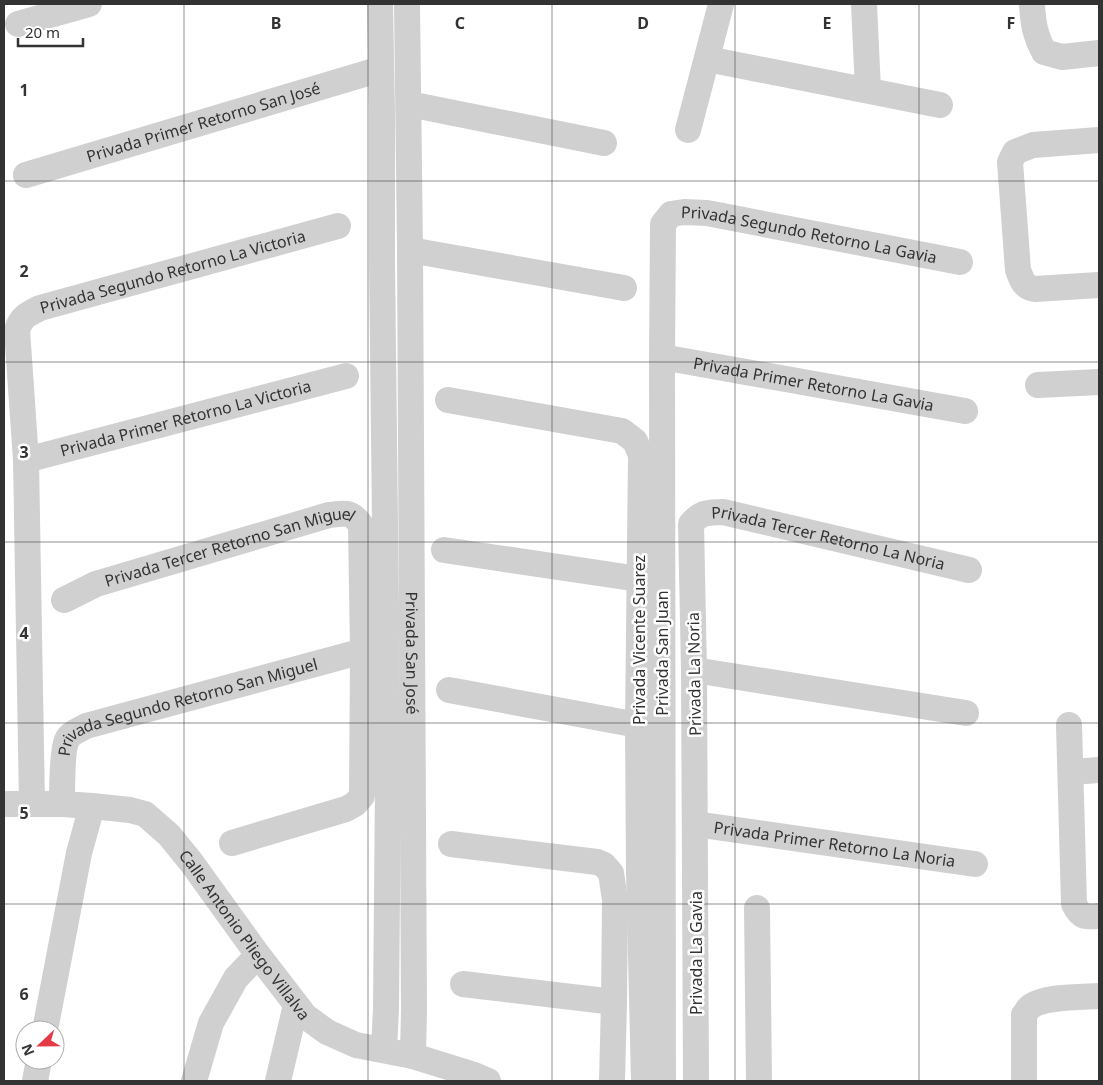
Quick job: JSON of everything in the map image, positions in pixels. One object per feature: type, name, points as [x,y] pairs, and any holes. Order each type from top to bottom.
[{"type":"street","points":[[18,24],[89,4]]},
{"type":"street","points":[[380,4],[388,784],[384,1050]]},
{"type":"street","name":"Privada San José","points":[[407,4],[410,250],[413,1056]]},
{"type":"street","points":[[688,130],[721,4]]},
{"type":"street","points":[[864,4],[868,90]]},
{"type":"street","points":[[1032,4],[1033,23],[1044,52],[1062,57],[1099,54]]},
{"type":"street","points":[[707,58],[940,105]]},
{"type":"street","name":"Privada Primer Retorno San José","points":[[26,175],[381,69]]},
{"type":"street","points":[[409,104],[604,143]]},
{"type":"street","points":[[1099,140],[1033,144],[1015,152],[1010,162],[1018,270],[1023,282],[1028,288],[1035,289],[1099,286]]},
{"type":"street","name":"Privada Segundo Retorno La Gavia","points":[[663,224],[671,214],[684,212],[706,213],[960,262]]},
{"type":"street","name":"Privada San Juan","points":[[663,224],[663,1081]]},
{"type":"street","name":"Privada Segundo Retorno La Victoria","points":[[26,460],[17,330],[20,322],[28,315],[40,308],[338,226]]},
{"type":"street","points":[[410,250],[624,288]]},
{"type":"street","name":"Privada Primer Retorno La Gavia","points":[[662,357],[965,411]]},
{"type":"street","name":"Privada Primer Retorno La Victoria","points":[[26,460],[346,376]]},
{"type":"street","points":[[1038,385],[1099,382]]},
{"type":"street","name":"Privada Vicente Suarez","points":[[448,400],[622,431],[635,441],[641,455],[638,726],[644,1081]]},
{"type":"street","points":[[26,460],[32,804]]},
{"type":"street","name":"Privada Tercer Retorno La Noria","points":[[692,524],[698,517],[706,513],[723,512],[969,570]]},
{"type":"street","name":"Privada Tercer Retorno San Miguel","points":[[64,600],[96,584],[329,515],[344,513],[355,517],[361,525],[363,651]]},
{"type":"street","name":"Privada La Noria","points":[[692,524],[695,824]]},
{"type":"street","points":[[444,550],[639,580]]},
{"type":"street","points":[[232,843],[346,809],[362,796],[363,651]]},
{"type":"street","name":"Privada Segundo Retorno San Miguel","points":[[62,804],[66,740],[86,726],[363,651]]},
{"type":"street","points":[[694,670],[966,713]]},
{"type":"street","points":[[449,690],[638,726]]},
{"type":"street","points":[[1069,725],[1074,904],[1078,912],[1085,917],[1099,916]]},
{"type":"street","points":[[1071,772],[1099,770]]},
{"type":"street","name":"Calle Antonio Pliego Villalva","points":[[4,804],[92,806],[130,810],[145,814],[169,835],[191,862],[305,1016],[327,1032],[356,1045],[413,1056],[488,1081]]},
{"type":"street","points":[[47,1020],[79,852],[92,806]]},
{"type":"street","name":"Privada Primer Retorno La Noria","points":[[695,824],[975,864]]},
{"type":"street","name":"Privada La Gavia","points":[[695,824],[696,1081]]},
{"type":"street","points":[[451,844],[597,862],[604,865],[611,873],[615,900],[612,1081]]},
{"type":"street","points":[[757,908],[759,1081]]},
{"type":"street","points":[[194,1081],[210,1023],[236,978],[258,954]]},
{"type":"street","points":[[462,984],[614,1002]]},
{"type":"street","points":[[1024,1081],[1024,1015],[1029,1008],[1049,1000],[1099,996]]},
{"type":"street","points":[[278,1081],[296,1005]]}]
